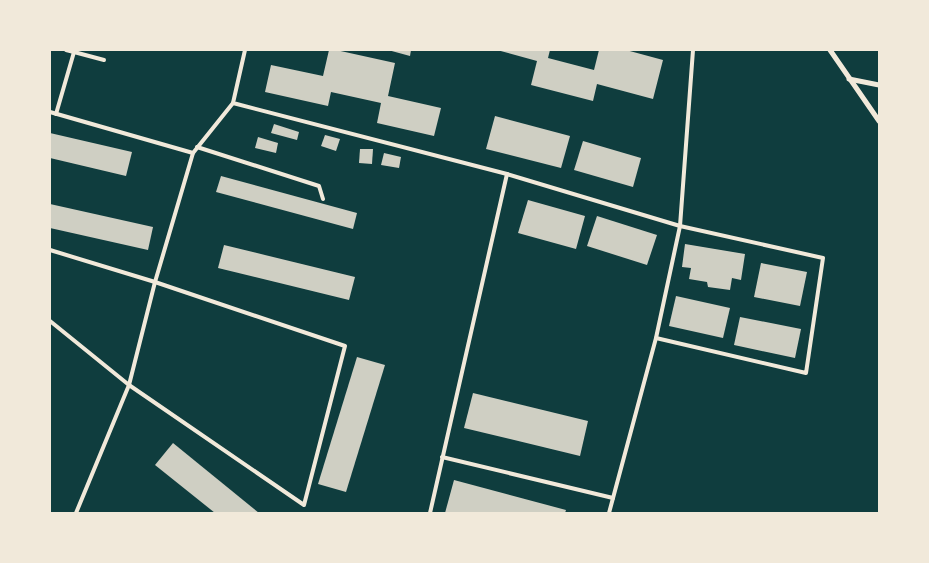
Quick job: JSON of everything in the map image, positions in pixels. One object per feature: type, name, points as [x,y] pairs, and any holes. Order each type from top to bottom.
[{"type":"street","points":[[830,50],[879,121]]},
{"type":"street","points":[[849,79],[879,85]]},
{"type":"lane","points":[[66,50],[104,60]]},
{"type":"lane","points":[[76,513],[129,385],[155,282],[193,152],[233,103],[245,50]]},
{"type":"lane","points":[[609,513],[656,338],[680,226],[693,50]]},
{"type":"lane","points":[[56,114],[74,52]]},
{"type":"lane","points":[[233,103],[507,174],[680,226],[823,258],[806,372],[656,338]]},
{"type":"lane","points":[[50,112],[193,152]]},
{"type":"lane","points":[[196,148],[319,186],[323,198]]},
{"type":"lane","points":[[430,513],[507,174]]},
{"type":"lane","points":[[50,250],[155,282],[346,346],[304,505],[129,385],[50,321]]},
{"type":"lane","points":[[442,457],[613,498]]},
{"type":"building","points":[[329,50],[395,63],[388,96],[441,108],[434,136],[377,123],[381,103],[331,92],[328,106],[265,92],[271,65],[323,76]]},
{"type":"building","points":[[388,50],[411,50],[410,56]]},
{"type":"building","points":[[497,50],[550,50],[548,58],[594,70],[599,50],[626,50],[663,60],[653,99],[597,84],[593,101],[531,85],[537,61]]},
{"type":"building","points":[[495,116],[570,136],[561,168],[486,149]]},
{"type":"building","points":[[274,124],[299,132],[297,140],[271,133]]},
{"type":"building","points":[[50,133],[132,152],[126,176],[50,158]]},
{"type":"building","points":[[325,135],[340,139],[336,151],[321,146]]},
{"type":"building","points":[[258,137],[278,143],[276,153],[255,148]]},
{"type":"building","points":[[583,141],[641,158],[633,187],[574,170]]},
{"type":"building","points":[[360,149],[373,149],[372,164],[359,163]]},
{"type":"building","points":[[384,153],[401,157],[399,168],[381,165]]},
{"type":"building","points":[[221,176],[357,213],[353,229],[216,192]]},
{"type":"building","points":[[528,200],[585,216],[576,249],[518,233]]},
{"type":"building","points":[[50,204],[153,227],[148,250],[50,228]]},
{"type":"building","points":[[597,216],[657,235],[647,265],[587,246]]},
{"type":"building","points":[[685,244],[745,254],[741,280],[732,278],[730,290],[708,287],[707,282],[689,279],[691,268],[682,267]]},
{"type":"building","points":[[224,245],[355,277],[349,300],[218,268]]},
{"type":"building","points":[[761,263],[807,272],[800,306],[754,297]]},
{"type":"building","points":[[676,296],[730,308],[723,338],[669,326]]},
{"type":"building","points":[[740,317],[801,329],[795,358],[734,345]]},
{"type":"building","points":[[357,357],[385,365],[346,492],[318,484]]},
{"type":"building","points":[[473,393],[588,421],[580,456],[464,428]]},
{"type":"building","points":[[173,443],[259,513],[215,513],[155,465]]},
{"type":"building","points":[[454,480],[566,510],[565,513],[445,513]]}]
